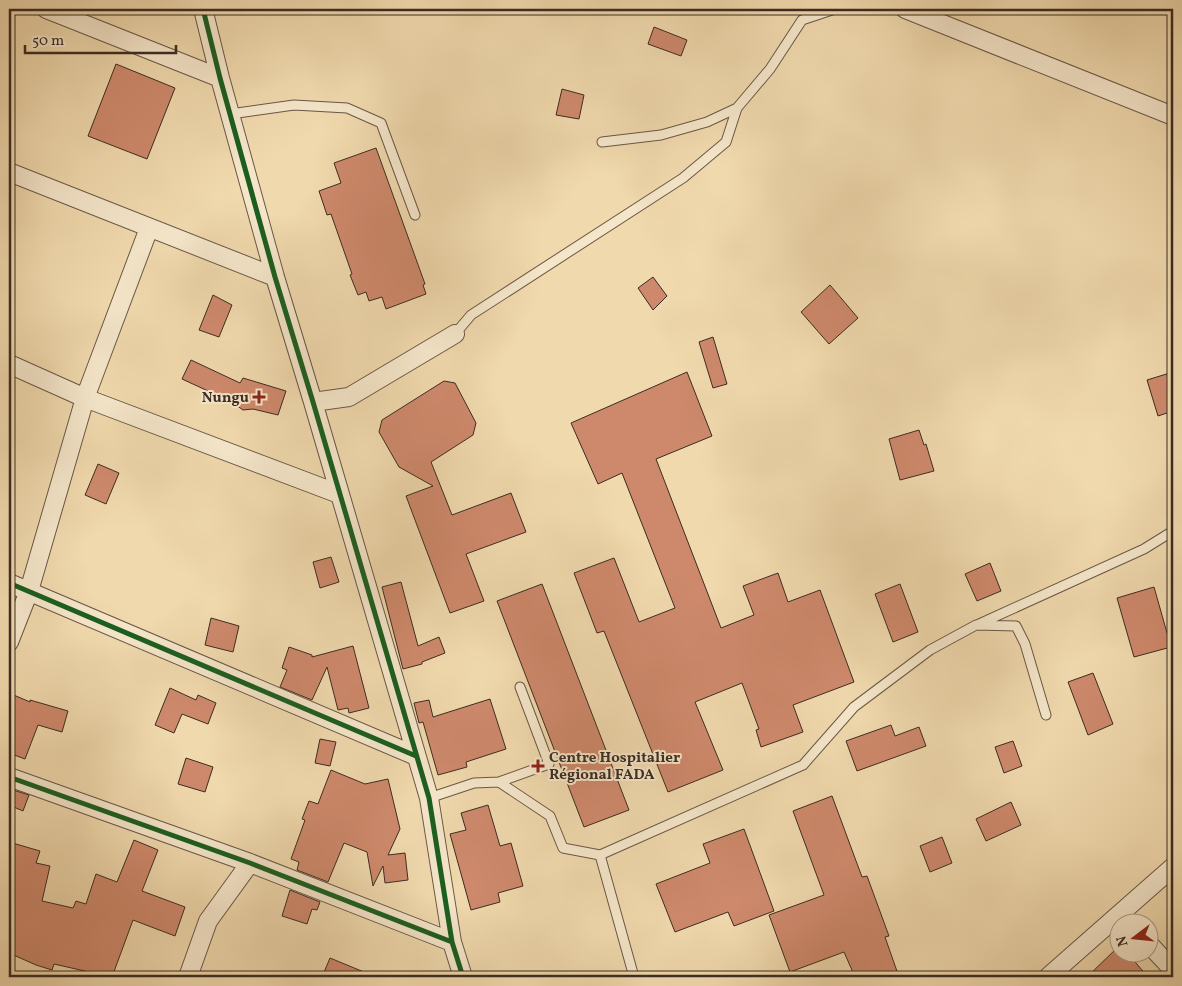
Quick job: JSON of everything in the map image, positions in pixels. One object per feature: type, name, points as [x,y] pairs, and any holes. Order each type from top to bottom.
[{"type":"street","points":[[46,9],[220,78]]},
{"type":"street","points":[[203,9],[274,278],[314,402],[339,494],[429,798],[452,942],[463,977]]},
{"type":"street","points":[[905,9],[1173,116]]},
{"type":"street","points":[[9,172],[274,278]]},
{"type":"street","points":[[9,642],[29,591],[85,398],[149,228]]},
{"type":"street","points":[[314,402],[349,397],[455,334]]},
{"type":"street","points":[[9,364],[85,398],[339,494]]},
{"type":"street","points":[[9,583],[416,756]]},
{"type":"street","points":[[9,777],[250,863],[452,942]]},
{"type":"street","points":[[188,977],[208,921],[250,863]]},
{"type":"street","points":[[1129,914],[1173,867]]},
{"type":"street","points":[[1048,977],[1110,930]]},
{"type":"street","points":[[1160,956],[1173,970]]},
{"type":"lane","points":[[455,334],[470,315],[683,178],[726,142],[737,108],[770,69],[802,20],[835,9]]},
{"type":"lane","points":[[230,114],[294,105],[347,108],[381,123],[414,215]]},
{"type":"lane","points":[[602,142],[661,135],[707,122],[737,108]]},
{"type":"lane","points":[[498,782],[550,816],[564,848],[600,855],[803,765],[854,708],[930,650],[976,625],[1144,549],[1173,531]]},
{"type":"lane","points":[[976,625],[1016,626],[1025,644],[1046,715]]},
{"type":"lane","points":[[429,798],[474,783],[498,782],[549,764],[520,686]]},
{"type":"lane","points":[[600,855],[634,977]]},
{"type":"building","points":[[654,27],[687,40],[681,56],[648,44]]},
{"type":"building","points":[[116,64],[175,88],[147,159],[88,136]]},
{"type":"building","points":[[562,89],[584,95],[579,119],[556,115]]},
{"type":"building","points":[[376,148],[425,284],[423,285],[426,294],[386,309],[382,297],[369,301],[366,292],[358,295],[331,214],[327,215],[319,191],[341,183],[334,163]]},
{"type":"building","points":[[653,277],[667,296],[653,310],[638,288]]},
{"type":"building","points":[[830,285],[858,318],[829,344],[801,312]]},
{"type":"building","points":[[213,295],[232,305],[219,337],[199,330]]},
{"type":"building","points":[[713,337],[727,384],[713,388],[699,342]]},
{"type":"building","points":[[191,360],[240,383],[243,378],[286,391],[278,415],[253,409],[243,410],[232,402],[182,379]]},
{"type":"building","points":[[687,372],[712,436],[656,459],[721,628],[754,615],[743,586],[778,573],[788,602],[820,590],[854,682],[793,705],[803,732],[761,747],[756,730],[759,729],[742,683],[695,702],[723,770],[668,792],[604,631],[597,633],[574,573],[614,558],[639,622],[675,608],[622,473],[598,484],[571,423]]},
{"type":"building","points":[[1173,372],[1173,411],[1158,416],[1147,380]]},
{"type":"building","points":[[444,381],[455,383],[476,423],[473,435],[431,462],[452,515],[511,493],[526,532],[466,554],[484,601],[450,613],[406,496],[433,486],[399,467],[379,432],[382,420]]},
{"type":"building","points":[[919,430],[924,445],[926,444],[934,471],[900,480],[889,439]]},
{"type":"building","points":[[98,464],[119,473],[106,504],[85,495]]},
{"type":"building","points":[[331,557],[339,582],[320,588],[313,562]]},
{"type":"building","points":[[990,563],[1001,591],[977,601],[965,574]]},
{"type":"building","points":[[401,582],[418,646],[439,637],[445,653],[422,662],[422,664],[403,669],[382,587]]},
{"type":"building","points":[[542,584],[629,810],[584,827],[497,601]]},
{"type":"building","points":[[900,584],[918,632],[893,642],[875,594]]},
{"type":"building","points":[[1154,587],[1171,647],[1134,657],[1117,598]]},
{"type":"building","points":[[211,618],[239,626],[233,652],[205,645]]},
{"type":"building","points":[[353,646],[369,708],[349,713],[348,708],[338,710],[327,667],[312,700],[280,687],[287,670],[282,668],[289,647],[312,655],[312,657]]},
{"type":"building","points":[[1093,673],[1113,724],[1088,735],[1068,682]]},
{"type":"building","points":[[170,688],[196,700],[198,695],[216,703],[208,724],[182,714],[174,733],[155,725]]},
{"type":"building","points":[[9,693],[30,702],[30,700],[68,711],[62,732],[38,725],[25,759],[9,753]]},
{"type":"building","points":[[490,699],[506,749],[466,762],[467,767],[438,775],[423,722],[419,723],[414,703],[429,700],[433,717]]},
{"type":"building","points":[[891,725],[895,736],[919,727],[926,746],[857,771],[846,741]]},
{"type":"building","points":[[320,739],[336,742],[330,766],[315,763]]},
{"type":"building","points":[[1013,741],[1022,766],[1004,773],[995,747]]},
{"type":"building","points":[[186,758],[213,767],[205,792],[178,784]]},
{"type":"building","points":[[331,770],[365,784],[388,779],[400,829],[388,855],[405,853],[408,880],[385,883],[383,866],[373,886],[367,852],[344,843],[328,882],[297,870],[299,862],[291,859],[305,820],[302,819],[309,801],[318,804]]},
{"type":"building","points":[[13,790],[29,795],[23,811],[9,805]]},
{"type":"building","points":[[832,796],[862,877],[867,876],[889,936],[885,937],[899,977],[855,977],[844,952],[790,972],[769,915],[824,895],[793,811]]},
{"type":"building","points":[[1011,802],[1021,825],[986,841],[976,819]]},
{"type":"building","points":[[488,805],[500,846],[511,843],[523,886],[498,893],[500,902],[471,910],[450,834],[466,830],[461,813]]},
{"type":"building","points":[[744,829],[774,911],[734,926],[728,912],[675,932],[656,884],[710,863],[703,844]]},
{"type":"building","points":[[942,837],[952,863],[930,872],[920,846]]},
{"type":"building","points":[[134,840],[158,850],[142,891],[185,907],[175,936],[133,920],[112,977],[87,977],[89,972],[54,964],[52,970],[9,953],[9,842],[40,851],[36,863],[50,866],[42,901],[73,908],[76,901],[86,904],[96,874],[117,882]]},
{"type":"building","points":[[290,890],[320,902],[317,910],[312,909],[307,924],[282,916]]},
{"type":"building","points":[[1110,955],[1110,964],[1137,964],[1148,977],[1087,977]]},
{"type":"building","points":[[330,958],[376,977],[322,977]]},
{"type":"cycle path","points":[[203,9],[275,277],[429,798],[452,942],[463,977]]},
{"type":"cycle path","points":[[9,583],[416,756]]},
{"type":"cycle path","points":[[9,777],[250,863],[452,942]]},
{"type":"place","name":"Nungu","points":[[259,397]]},
{"type":"place","name":"Centre Hospitalier Régional FADA","points":[[538,766]]}]
